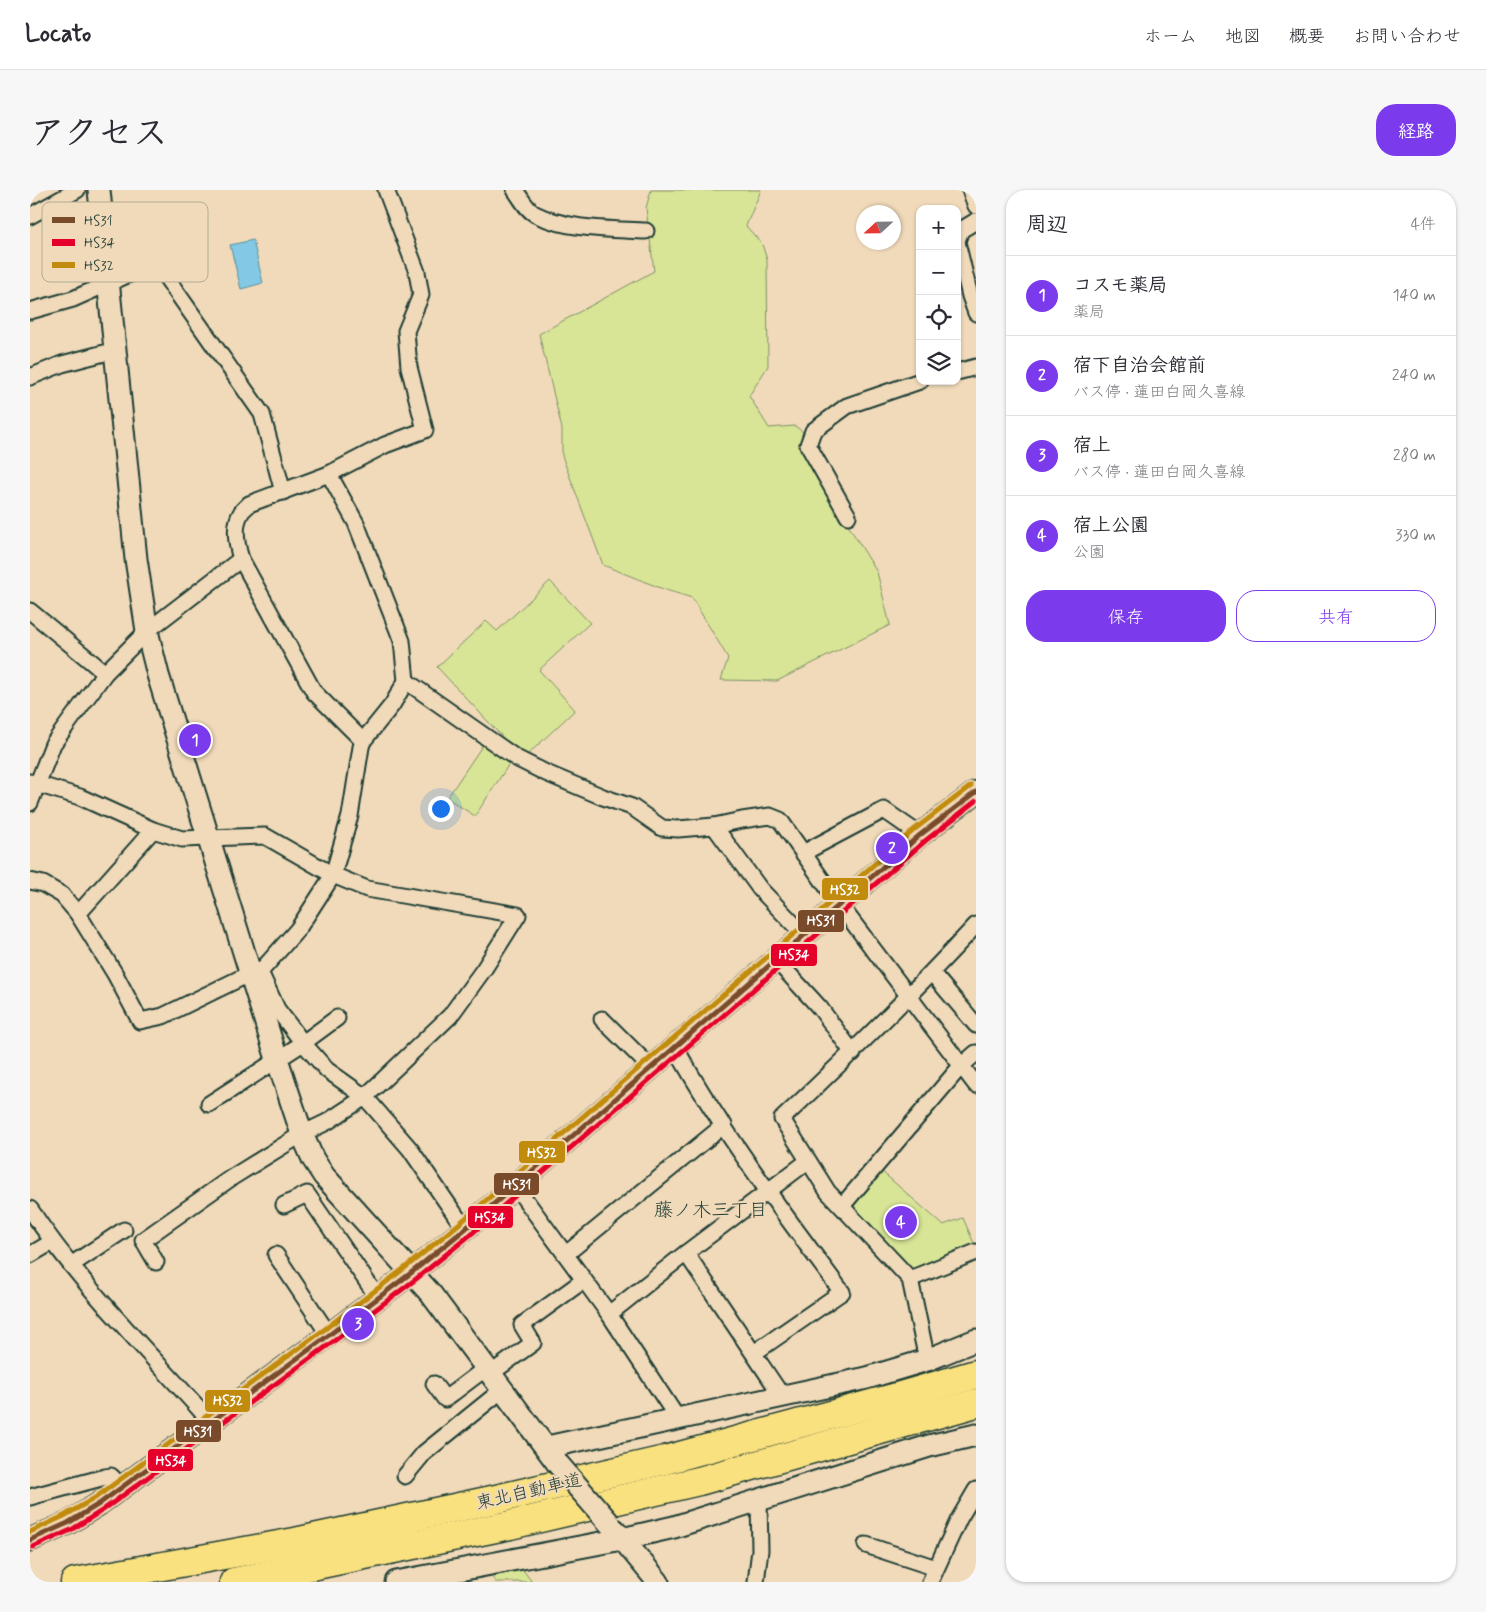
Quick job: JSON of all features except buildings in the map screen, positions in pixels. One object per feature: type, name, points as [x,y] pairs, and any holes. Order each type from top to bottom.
[{"type":"highway","name":"東北自動車道","points":[[75,1582],[295,1542],[492,1500],[665,1460],[976,1374]]},
{"type":"highway","name":"東北自動車道","points":[[234,1582],[500,1528],[699,1481],[976,1403]]},
{"type":"street","points":[[55,202],[77,190]]},
{"type":"street","points":[[363,741],[314,692],[241,559],[236,545],[240,514],[249,504],[329,474],[385,445],[425,430],[410,367],[406,331],[421,296],[417,272],[386,190]]},
{"type":"street","points":[[515,190],[534,213],[561,223],[646,231]]},
{"type":"street","points":[[970,190],[976,206]]},
{"type":"street","points":[[30,216],[42,209]]},
{"type":"street","points":[[961,230],[976,222]]},
{"type":"street","points":[[959,250],[976,313]]},
{"type":"street","points":[[169,282],[262,414],[283,492]]},
{"type":"street","points":[[30,311],[73,299],[109,283],[136,559],[147,632],[158,675],[210,838],[256,973],[277,1059],[302,1134],[313,1159],[334,1189],[431,1294],[552,1455],[616,1532],[650,1579]]},
{"type":"street","points":[[30,377],[62,364],[116,350]]},
{"type":"street","points":[[961,371],[976,367]]},
{"type":"street","points":[[848,516],[808,445],[812,431],[847,406],[916,381]]},
{"type":"street","points":[[30,881],[43,884],[62,895],[78,914],[115,974],[140,1021],[163,1016],[256,973],[298,929],[334,875],[350,816],[363,741],[392,705],[406,681],[402,641],[356,523],[329,474]]},
{"type":"street","points":[[30,803],[34,783],[53,744],[105,673],[147,632],[241,559]]},
{"type":"street","points":[[30,611],[105,673]]},
{"type":"street","points":[[406,681],[516,758],[546,773],[632,807],[662,828],[678,829],[714,826],[770,816],[780,820],[839,904],[976,1085]]},
{"type":"street","points":[[34,783],[80,798],[153,830],[182,839],[265,836],[334,875],[367,889],[518,915],[484,970],[450,1016],[364,1097],[327,1122],[302,1134],[231,1178],[143,1240],[156,1262]]},
{"type":"street","points":[[30,1540],[76,1519],[122,1487],[411,1273],[516,1187],[920,835],[975,795]]},
{"type":"street","points":[[803,853],[884,810],[920,835]]},
{"type":"street","points":[[714,826],[760,889],[804,935]]},
{"type":"street","points":[[78,914],[153,830]]},
{"type":"street","points":[[927,1360],[910,1279],[828,1192],[782,1118],[852,1053],[932,973],[976,925]]},
{"type":"street","points":[[776,960],[820,1008],[852,1053]]},
{"type":"street","points":[[256,973],[277,1009],[303,1043],[327,1070],[364,1097],[410,1149],[465,1229]]},
{"type":"street","points":[[932,973],[976,1025]]},
{"type":"street","points":[[209,1104],[303,1043],[337,1018]]},
{"type":"street","points":[[602,1019],[651,1068]]},
{"type":"street","points":[[676,1047],[691,1075],[767,1191],[842,1292],[754,1352]]},
{"type":"street","points":[[842,1206],[961,1066],[976,1054]]},
{"type":"street","points":[[566,1254],[724,1125]]},
{"type":"street","points":[[609,1314],[808,1161]]},
{"type":"street","points":[[516,1187],[609,1314],[678,1419]]},
{"type":"street","points":[[284,1205],[307,1194],[378,1298]]},
{"type":"street","points":[[30,1209],[52,1242],[71,1265],[125,1328],[210,1421]]},
{"type":"street","points":[[71,1265],[124,1230]]},
{"type":"street","points":[[30,1254],[52,1242]]},
{"type":"street","points":[[910,1279],[976,1252]]},
{"type":"street","points":[[686,1253],[782,1396]]},
{"type":"street","points":[[276,1255],[329,1335]]},
{"type":"street","points":[[405,1476],[493,1377],[533,1343],[522,1325],[584,1280]]},
{"type":"street","points":[[552,1455],[678,1419],[867,1378],[927,1360],[976,1340]]},
{"type":"street","points":[[434,1384],[445,1399],[493,1377]]},
{"type":"street","points":[[396,1582],[616,1532],[674,1527],[929,1446],[976,1435]]},
{"type":"street","points":[[30,1497],[111,1476],[122,1487]]},
{"type":"street","points":[[866,1545],[933,1575],[959,1519],[976,1490]]},
{"type":"street","points":[[756,1582],[760,1550],[759,1501]]},
{"type":"green space","points":[[651,190],[761,190],[746,226],[762,244],[767,260],[768,366],[749,396],[769,428],[795,426],[815,441],[843,517],[877,572],[890,625],[777,681],[721,680],[728,658],[692,598],[663,589],[603,565],[562,456],[562,429],[539,334],[654,271],[646,208]]},
{"type":"green space","points":[[550,581],[590,623],[539,670],[575,710],[523,759],[437,667],[486,621],[497,631]]},
{"type":"green space","points":[[484,743],[511,761],[475,816],[447,798]]},
{"type":"green space","points":[[880,1170],[943,1225],[963,1218],[976,1248],[914,1273],[849,1208]]},
{"type":"green space","points":[[523,1570],[532,1582],[495,1582],[492,1576]]},
{"type":"water","points":[[253,240],[263,283],[241,289],[230,245]]},
{"type":"transit line","name":"HS32","points":[[30,1532],[64,1516],[95,1498],[406,1267],[460,1223],[915,829],[971,786]]},
{"type":"transit line","name":"HS31","points":[[30,1540],[68,1523],[99,1504],[411,1273],[465,1229],[920,835],[976,792]]},
{"type":"transit line","name":"HS34","points":[[33,1547],[71,1530],[103,1510],[416,1279],[470,1235],[925,841],[976,801]]},
{"type":"place","name":"コスモ薬局","points":[[195,740]]},
{"type":"place","name":"宿下自治会館前","points":[[892,848]]},
{"type":"place","name":"宿上公園","points":[[901,1222]]},
{"type":"place","name":"宿上","points":[[358,1324]]},
{"type":"district","name":"藤ノ木三丁目","points":[[711,1210]]}]
